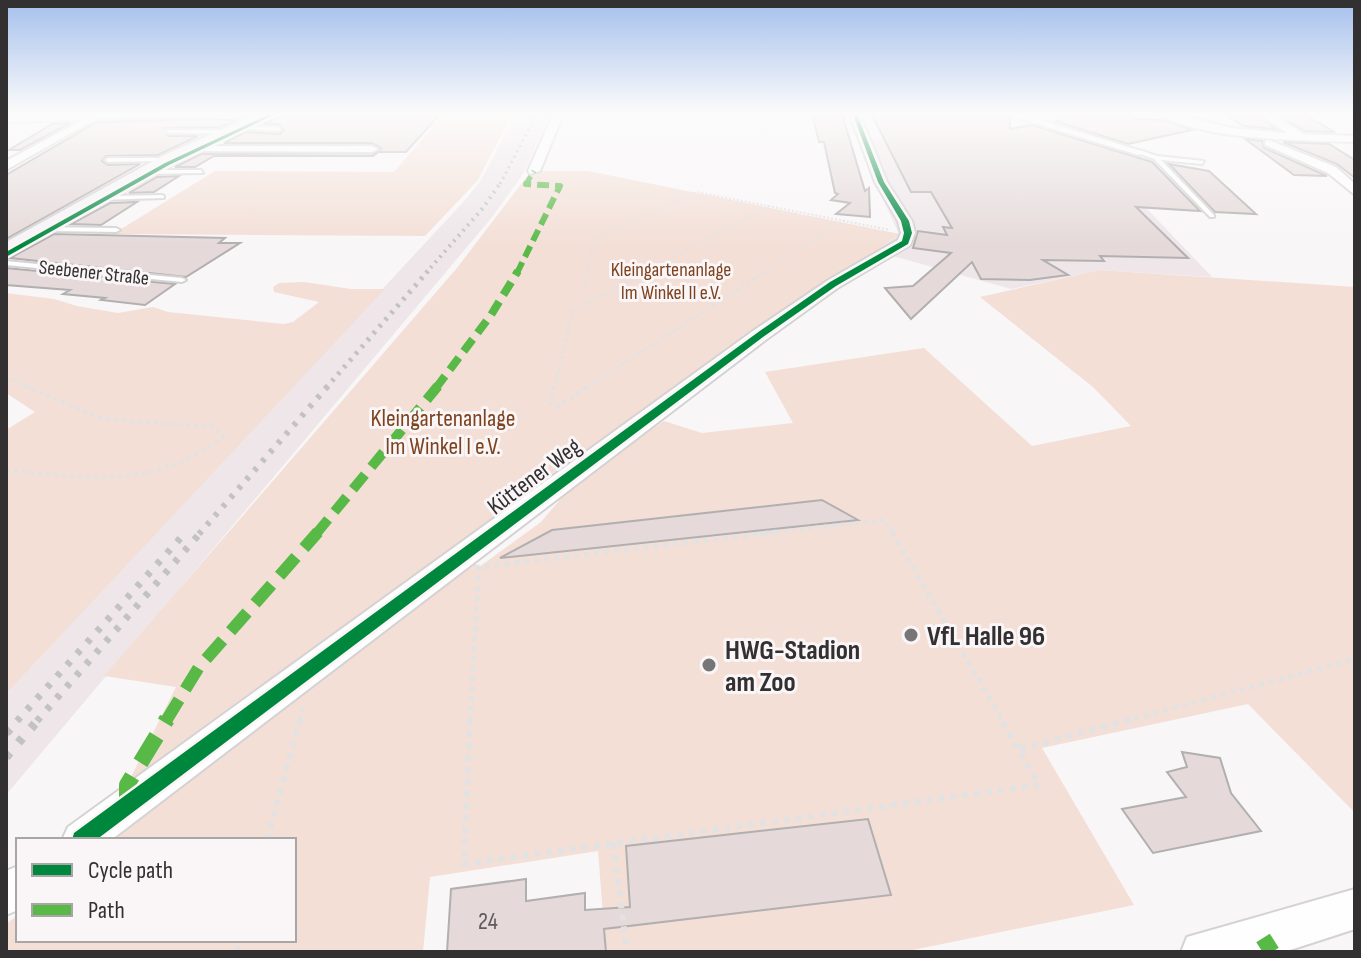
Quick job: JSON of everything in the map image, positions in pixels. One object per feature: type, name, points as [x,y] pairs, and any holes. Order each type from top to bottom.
[{"type":"street","name":"Seebener Straße","points":[[6,251],[175,157]]},
{"type":"street","points":[[534,171],[540,157]]},
{"type":"street","points":[[871,157],[881,182],[905,221],[908,233]]},
{"type":"street","points":[[1304,157],[1320,163],[1348,182],[1355,191]]},
{"type":"street","name":"Küttener Weg","points":[[84,838],[760,335],[833,284],[905,242],[908,233]]},
{"type":"street","points":[[1202,952],[1268,945],[1355,909]]},
{"type":"lane","points":[[1152,157],[1202,162]]},
{"type":"lane","points":[[1156,158],[1212,216]]},
{"type":"lane","points":[[108,160],[168,160]]},
{"type":"lane","points":[[146,172],[201,172]]},
{"type":"lane","points":[[100,198],[162,197]]},
{"type":"lane","points":[[47,229],[116,230]]},
{"type":"lane","name":"Seebener Straße","points":[[6,263],[182,280]]},
{"type":"path","points":[[585,284],[594,240],[697,192],[908,233]]},
{"type":"path","points":[[769,206],[573,312],[550,403],[558,406],[845,220]]},
{"type":"path","points":[[6,336],[9,337],[6,347]]},
{"type":"path","points":[[6,378],[103,419],[213,427],[223,437],[206,451],[164,468],[112,479],[6,470]]},
{"type":"path","points":[[884,520],[911,560],[1039,785],[613,843],[464,864],[473,631],[479,567],[884,520]]},
{"type":"path","points":[[1020,749],[1355,659]]},
{"type":"path","points":[[268,838],[309,689],[310,671]]},
{"type":"path","points":[[613,843],[626,951]]},
{"type":"shaded area","points":[[493,157],[531,157],[525,171],[493,216],[6,795],[6,694],[481,180]]},
{"type":"shaded area","points":[[872,157],[1079,157],[1112,172],[1212,277],[1099,270],[1011,289],[875,251],[899,234],[881,195]]},
{"type":"green space","points":[[407,157],[490,157],[478,180],[425,236],[113,234],[215,171],[394,172]]},
{"type":"green space","name":"Kleingartenanlage Im Winkel I e.V.","points":[[531,171],[588,171],[900,234],[530,489],[142,791],[127,785],[176,687],[104,676],[457,268]]},
{"type":"green space","name":"VfL Halle 96","points":[[1099,270],[1355,287],[1355,813],[1248,704],[1042,748],[1134,905],[903,952],[606,952],[598,851],[430,877],[423,952],[6,952],[6,924],[16,916],[16,942],[296,942],[296,838],[117,838],[471,562],[472,571],[473,561],[479,567],[541,522],[576,481],[664,421],[702,433],[793,423],[765,372],[924,348],[1032,446],[1131,426],[1093,387],[980,297]]},
{"type":"green space","points":[[304,282],[351,289],[385,289],[6,694],[6,430],[35,412],[6,393],[6,293],[54,299],[118,313],[153,307],[168,312],[284,324],[293,322],[319,302],[274,292],[273,287],[279,283]]},
{"type":"building","points":[[37,157],[105,157],[102,161],[108,165],[140,164],[6,239],[6,175]]},
{"type":"building","points":[[196,157],[213,157],[195,167],[175,167]]},
{"type":"building","points":[[827,157],[855,157],[865,191],[869,188],[870,217],[836,214],[850,203],[831,200],[838,194],[835,193]]},
{"type":"building","points":[[893,157],[1135,157],[1152,162],[1200,211],[1136,207],[1188,258],[1100,256],[1104,261],[1043,260],[1068,275],[1030,280],[981,279],[972,262],[911,319],[885,288],[913,286],[951,253],[913,248],[918,231],[947,235],[943,227],[952,228],[931,192],[911,192]]},
{"type":"building","points":[[1269,157],[1284,157],[1327,176],[1294,175]]},
{"type":"building","points":[[1319,157],[1350,157],[1355,160],[1355,178],[1337,164]]},
{"type":"building","points":[[1169,164],[1209,171],[1256,214],[1215,212]]},
{"type":"building","points":[[179,176],[154,192],[129,193],[157,177]]},
{"type":"building","points":[[137,202],[101,225],[71,224],[110,203]]},
{"type":"building","points":[[54,234],[225,238],[219,243],[240,243],[186,277],[10,258]]},
{"type":"building","points":[[6,268],[175,284],[145,305],[63,294],[70,290],[6,285]]},
{"type":"building","points":[[822,500],[858,520],[500,558],[552,530]]},
{"type":"building","points":[[1182,752],[1220,758],[1231,793],[1261,831],[1153,853],[1122,809],[1186,797],[1167,772],[1187,767]]},
{"type":"building","points":[[868,819],[891,895],[604,929],[606,952],[447,952],[451,889],[526,879],[526,901],[585,893],[585,910],[630,907],[626,846]]},
{"type":"railway","points":[[500,184],[514,157]]},
{"type":"railway","points":[[426,273],[483,208],[501,182]]},
{"type":"railway","points":[[326,388],[428,271]]},
{"type":"railway","points":[[199,534],[328,386]]},
{"type":"railway","points":[[37,721],[201,532]]},
{"type":"railway","points":[[17,721],[185,533]]},
{"type":"railway","points":[[6,733],[19,719]]},
{"type":"railway","points":[[6,757],[39,719]]},
{"type":"marked path","points":[[127,806],[127,785],[199,667],[289,567],[420,410],[512,283],[560,186],[526,184],[534,171]]},
{"type":"marked path","points":[[1263,938],[1272,952]]},
{"type":"cycle path","points":[[6,255],[183,157]]},
{"type":"cycle path","points":[[84,838],[760,335],[833,284],[905,242],[908,233],[905,221],[881,182],[871,157]]},
{"type":"place","name":"VfL Halle 96","points":[[911,635]]},
{"type":"place","name":"HWG-Stadion am Zoo","points":[[709,665]]},
{"type":"park label","name":"Kleingartenanlage Im Winkel II e.V.","points":[[671,280]]}]
